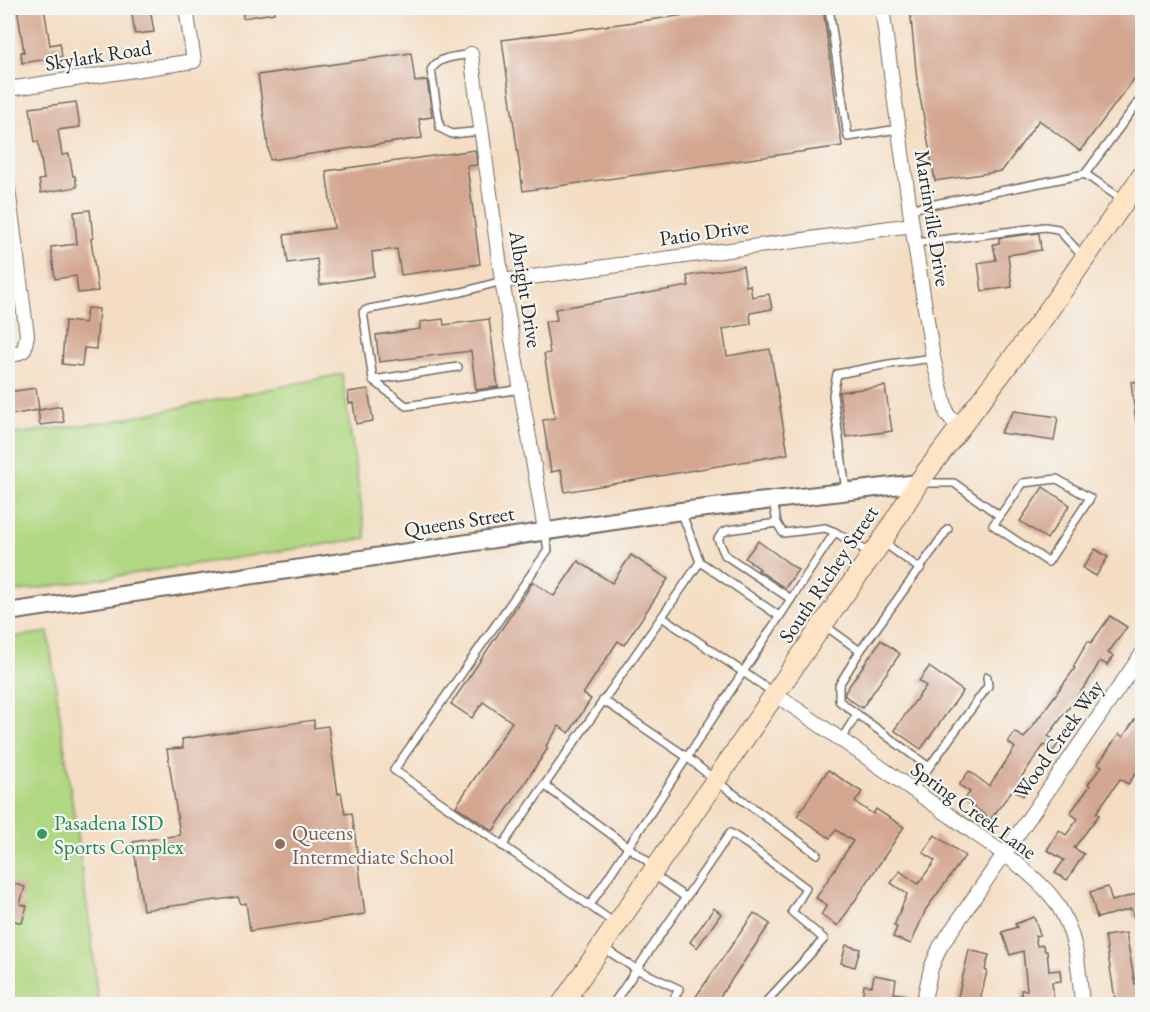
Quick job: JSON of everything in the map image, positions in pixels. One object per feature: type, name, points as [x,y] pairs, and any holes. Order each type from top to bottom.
[{"type":"main road","name":"South Richey Street","points":[[566,999],[877,548],[918,483],[1041,321],[1143,176]]},
{"type":"street","name":"Skylark Road","points":[[8,89],[194,62],[186,8]]},
{"type":"street","name":"Martinville Drive","points":[[882,8],[933,358],[947,414],[960,429]]},
{"type":"street","name":"Albright Drive","points":[[471,54],[502,281],[545,530]]},
{"type":"street","points":[[8,189],[27,335],[24,350],[8,355]]},
{"type":"street","name":"Patio Drive","points":[[502,281],[912,225]]},
{"type":"street","name":"Queens Street","points":[[8,612],[545,530],[681,511],[918,483]]},
{"type":"street","name":"Wood Creek Way","points":[[923,1005],[931,968],[940,947],[1142,657]]},
{"type":"street","name":"Spring Creek Lane","points":[[776,695],[1004,854],[1047,890],[1066,920],[1077,954],[1082,1005]]},
{"type":"lane","points":[[829,8],[848,137],[898,129]]},
{"type":"lane","points":[[471,54],[442,59],[435,62],[431,70],[440,128],[452,134],[482,131]]},
{"type":"lane","points":[[910,209],[1085,174],[1143,97]]},
{"type":"lane","points":[[1085,174],[1125,201]]},
{"type":"lane","points":[[915,243],[1045,227],[1058,229],[1084,259]]},
{"type":"lane","points":[[502,281],[462,292],[363,312],[373,380],[406,406],[522,389]]},
{"type":"lane","points":[[846,491],[832,395],[837,374],[933,358]]},
{"type":"lane","points":[[373,380],[458,367]]},
{"type":"lane","points":[[1057,479],[1090,498],[1048,562],[993,525],[1000,516],[1023,483],[1057,479]]},
{"type":"lane","points":[[918,483],[954,483],[1000,516]]},
{"type":"lane","points":[[773,500],[777,523],[783,533],[825,528],[877,548],[920,569]]},
{"type":"lane","points":[[681,511],[700,562],[779,616]]},
{"type":"lane","points":[[777,523],[728,530],[718,539],[726,555],[791,599]]},
{"type":"lane","points":[[545,530],[548,550],[394,770],[616,924]]},
{"type":"lane","points":[[929,767],[839,701],[838,693],[839,685],[860,651],[948,530]]},
{"type":"lane","points":[[590,905],[835,532]]},
{"type":"lane","points":[[502,846],[700,562]]},
{"type":"lane","points":[[662,617],[776,695]]},
{"type":"lane","points":[[823,624],[860,651]]},
{"type":"lane","points":[[913,790],[988,686],[987,677]]},
{"type":"lane","points":[[603,700],[687,757],[716,781],[817,854]]},
{"type":"lane","points":[[841,740],[857,714]]},
{"type":"lane","points":[[544,785],[628,846],[685,897]]},
{"type":"lane","points":[[613,1005],[730,833],[806,888],[792,912],[824,939],[764,1005]]},
{"type":"lane","points":[[601,946],[636,969],[679,989],[671,1005]]},
{"type":"lane","points":[[566,999],[586,1005]]},
{"type":"green space","points":[[342,374],[366,538],[8,593],[8,435],[114,421]]},
{"type":"green space","name":"Pasadena ISD Sports Complex","points":[[48,632],[92,941],[98,1004],[8,1004],[8,638]]},
{"type":"building","points":[[17,8],[44,8],[50,45],[60,43],[62,57],[22,63],[21,52],[24,52]]},
{"type":"building","points":[[131,8],[150,8],[154,32],[135,34]]},
{"type":"building","points":[[242,8],[274,8],[274,13],[243,18]]},
{"type":"building","points":[[737,8],[823,8],[842,146],[523,191],[502,40]]},
{"type":"building","points":[[910,8],[1143,8],[1143,67],[1080,151],[1039,120],[1002,171],[935,181],[917,80]]},
{"type":"building","points":[[411,53],[415,82],[427,80],[432,117],[419,119],[422,138],[270,160],[258,75]]},
{"type":"building","points":[[76,102],[80,127],[58,130],[62,155],[69,154],[77,187],[41,193],[39,180],[44,179],[30,108]]},
{"type":"building","points":[[475,150],[477,165],[467,166],[480,264],[401,275],[397,249],[372,252],[374,276],[320,285],[317,259],[288,263],[284,235],[334,228],[326,171]]},
{"type":"building","points":[[90,210],[93,238],[91,239],[98,291],[78,293],[76,276],[55,279],[51,247],[77,244],[74,212]]},
{"type":"building","points":[[1039,233],[1041,250],[1008,255],[1012,287],[982,291],[978,263],[996,260],[993,244],[999,243],[999,238]]},
{"type":"building","points":[[743,266],[746,286],[750,285],[752,297],[769,294],[772,309],[750,313],[751,324],[723,329],[727,356],[770,349],[788,454],[565,492],[561,470],[551,472],[543,420],[555,418],[544,354],[550,353],[545,322],[557,320],[555,309],[689,286],[687,276]]},
{"type":"building","points":[[87,308],[99,309],[96,349],[84,348],[82,366],[62,364],[65,321],[85,323]]},
{"type":"building","points":[[443,319],[444,325],[489,319],[498,387],[476,390],[471,351],[379,362],[376,335],[420,329],[420,322]]},
{"type":"building","points":[[1143,381],[1143,422],[1136,422],[1131,382]]},
{"type":"building","points":[[885,386],[892,431],[846,437],[839,392]]},
{"type":"building","points":[[36,388],[39,410],[61,406],[64,422],[40,425],[38,410],[10,415],[8,392]]},
{"type":"building","points":[[368,389],[373,421],[356,424],[353,403],[349,403],[348,392]]},
{"type":"building","points":[[1014,411],[1058,417],[1054,441],[1000,433]]},
{"type":"building","points":[[1043,487],[1070,505],[1047,539],[1020,521]]},
{"type":"building","points":[[758,541],[798,570],[785,588],[745,558]]},
{"type":"building","points":[[1095,549],[1108,557],[1096,576],[1083,568]]},
{"type":"building","points":[[631,555],[668,579],[624,645],[618,641],[583,694],[591,699],[569,733],[559,726],[546,746],[548,748],[493,831],[456,806],[512,722],[483,702],[472,718],[451,704],[533,582],[554,596],[578,561],[612,583]]},
{"type":"building","points":[[1110,616],[1127,627],[1108,653],[1113,656],[1107,665],[1100,661],[1088,682],[1048,736],[1059,743],[1053,751],[1044,745],[1022,776],[1032,783],[1023,796],[1013,789],[991,819],[964,800],[970,792],[959,785],[969,771],[989,786],[1015,748],[1008,742],[1015,732],[1024,738],[1075,668],[1073,667],[1088,641],[1091,643]]},
{"type":"building","points":[[881,640],[900,654],[862,708],[845,696],[845,692]]},
{"type":"building","points":[[929,667],[963,691],[921,749],[894,730],[926,686],[919,681]]},
{"type":"building","points":[[1143,708],[1143,763],[1128,784],[1120,779],[1096,813],[1099,815],[1074,848],[1084,854],[1067,880],[1055,873],[1064,860],[1047,850],[1059,830],[1066,835],[1078,819],[1070,813],[1102,766],[1098,764],[1119,734],[1123,737]]},
{"type":"building","points":[[314,720],[314,728],[328,726],[338,794],[341,793],[345,814],[352,813],[365,914],[250,931],[246,903],[241,904],[238,897],[143,910],[133,842],[180,835],[167,749],[183,748],[182,739]]},
{"type":"building","points":[[828,770],[862,792],[855,802],[873,814],[876,809],[904,827],[838,926],[821,915],[827,905],[816,898],[853,841],[836,830],[830,838],[797,816]]},
{"type":"building","points":[[935,835],[965,856],[926,909],[911,944],[893,937],[897,927],[894,926],[907,894],[891,883],[900,871],[918,884],[935,861],[923,852]]},
{"type":"building","points":[[8,882],[25,887],[20,904],[27,906],[22,923],[8,919]]},
{"type":"building","points":[[1108,887],[1112,901],[1143,892],[1143,916],[1134,918],[1131,909],[1097,918],[1090,892]]},
{"type":"building","points":[[714,908],[721,914],[697,948],[690,942]]},
{"type":"building","points":[[754,913],[770,924],[714,1005],[690,1005]]},
{"type":"building","points":[[1034,917],[1040,935],[1035,936],[1037,946],[1043,945],[1047,951],[1049,971],[1060,970],[1061,981],[1052,982],[1054,999],[1048,1000],[1049,1005],[1022,1004],[1021,990],[1027,990],[1023,951],[1010,955],[1002,932],[1017,927],[1015,924]]},
{"type":"building","points":[[1126,933],[1135,984],[1143,983],[1143,993],[1136,994],[1137,1005],[1116,1005],[1105,936]]},
{"type":"building","points":[[846,945],[860,949],[855,967],[841,963]]},
{"type":"building","points":[[969,950],[989,955],[979,1005],[956,1005]]},
{"type":"building","points":[[874,975],[896,979],[894,993],[907,995],[905,1005],[862,1000],[864,985],[872,986]]},
{"type":"place","name":"Pasadena ISD Sports Complex","points":[[42,834]]},
{"type":"place","name":"Queens Intermediate School","points":[[280,844]]}]
